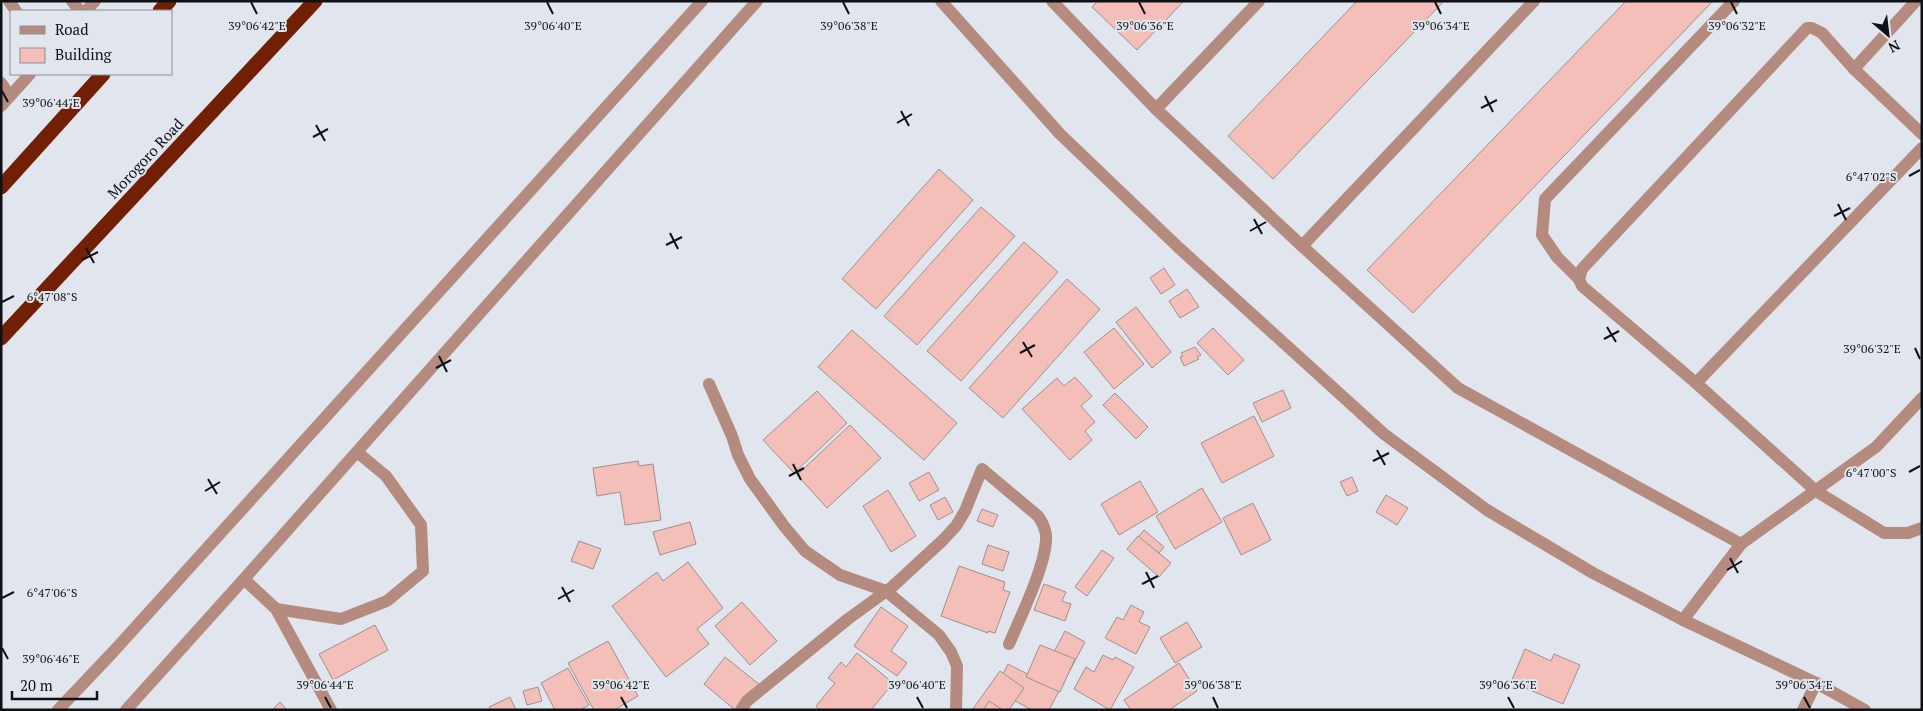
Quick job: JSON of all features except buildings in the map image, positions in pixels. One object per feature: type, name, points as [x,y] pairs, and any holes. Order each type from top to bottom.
[{"type":"highway","name":"Morogoro Road","points":[[1,338],[315,1]]},
{"type":"highway","points":[[1,187],[102,75]]},
{"type":"street","points":[[58,710],[113,652],[702,1]]},
{"type":"street","points":[[126,710],[244,580],[757,1]]},
{"type":"street","points":[[942,1],[1060,134],[1178,247],[1384,434],[1487,510],[1594,573],[1683,620],[1816,683],[1865,710]]},
{"type":"street","points":[[1052,1],[1156,108],[1302,246],[1458,388],[1741,544]]},
{"type":"street","points":[[1156,108],[1259,1]]},
{"type":"street","points":[[1302,246],[1534,1]]},
{"type":"street","points":[[1734,1],[1545,199],[1542,235],[1557,257],[1579,279],[1582,286],[1696,383],[1816,491],[1884,533],[1908,534],[1922,528]]},
{"type":"street","points":[[1854,69],[1916,1]]},
{"type":"street","points":[[1579,279],[1582,269],[1807,28],[1812,28],[1822,33],[1854,69],[1922,134]]},
{"type":"street","points":[[1,106],[29,75]]},
{"type":"street","points":[[1,83],[10,96]]},
{"type":"street","points":[[1696,383],[1922,148]]},
{"type":"street","points":[[709,384],[732,436],[738,456],[750,479],[805,552],[840,575],[886,591],[939,635],[951,652],[957,666],[956,710]]},
{"type":"street","points":[[1683,620],[1741,544],[1876,447],[1922,398]]},
{"type":"street","points":[[276,609],[341,619],[387,601],[422,572],[421,525],[386,476],[357,452]]},
{"type":"street","points":[[741,710],[747,701],[806,651],[886,591],[956,526],[965,512],[982,469],[1038,516],[1044,525],[1046,540],[1042,561],[1010,644]]},
{"type":"street","points":[[244,580],[276,609],[331,710]]},
{"type":"street","points":[[1803,710],[1816,683]]}]
